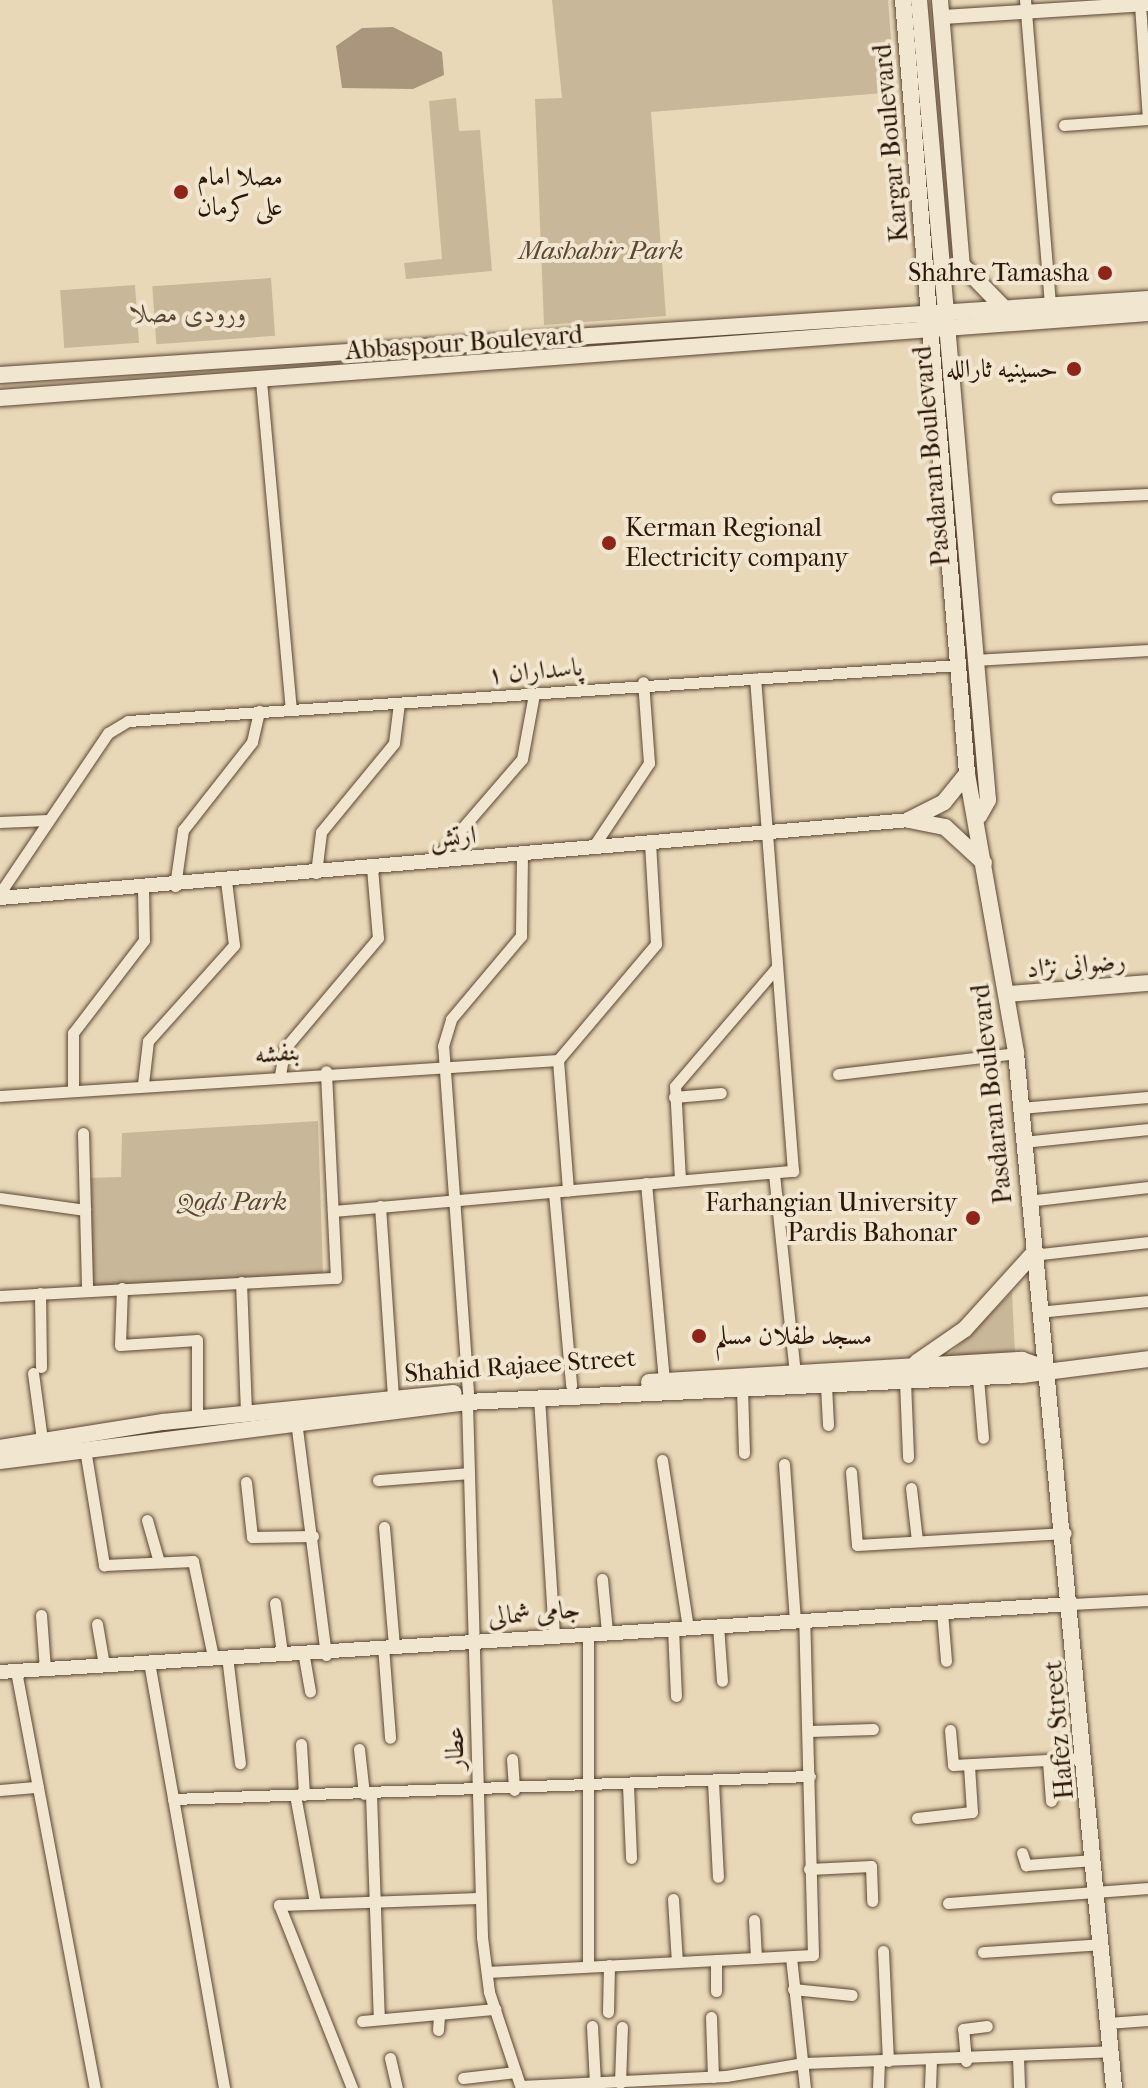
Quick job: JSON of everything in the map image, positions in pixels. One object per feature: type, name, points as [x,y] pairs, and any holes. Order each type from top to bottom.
[{"type":"main road","name":"Kargar Boulevard","points":[[903,0],[937,322]]},
{"type":"main road","name":"Kargar Boulevard","points":[[919,0],[931,135],[937,322]]},
{"type":"main road","points":[[940,0],[946,108],[962,265],[979,291],[1005,309]]},
{"type":"main road","points":[[931,135],[946,108]]},
{"type":"main road","points":[[937,322],[1005,309],[1148,299]]},
{"type":"main road","points":[[937,322],[1148,313]]},
{"type":"main road","name":"Abbaspour Boulevard","points":[[0,375],[692,331],[937,322]]},
{"type":"main road","name":"Abbaspour Boulevard","points":[[0,398],[694,352],[937,322]]},
{"type":"main road","name":"Pasdaran Boulevard","points":[[937,322],[988,800],[979,816]]},
{"type":"main road","name":"Pasdaran Boulevard","points":[[937,322],[957,665],[967,774],[979,816],[1016,1053],[1027,1201],[1045,1368]]},
{"type":"main road","points":[[692,331],[694,352]]},
{"type":"main road","points":[[315,356],[316,377]]},
{"type":"main road","points":[[909,820],[944,802],[967,774]]},
{"type":"main road","points":[[909,820],[945,827],[987,869]]},
{"type":"main road","name":"رضوانی نژاد","points":[[1008,994],[1148,983]]},
{"type":"main road","points":[[909,1373],[965,1329],[1032,1255]]},
{"type":"main road","name":"Shahid Rajaee Street","points":[[0,1461],[85,1449],[197,1418],[393,1398],[539,1397],[664,1381],[795,1373],[909,1373],[978,1378],[1045,1368],[1148,1359]]},
{"type":"main road","name":"Shahid Rajaee Street","points":[[0,1448],[42,1440],[296,1421],[571,1385],[742,1389],[826,1385],[1022,1360],[1045,1368]]},
{"type":"main road","name":"Hafez Street","points":[[1045,1368],[1066,1533],[1114,2088]]},
{"type":"street","points":[[942,17],[1026,7],[1144,4],[1148,119],[1064,125]]},
{"type":"street","points":[[1026,7],[1050,306]]},
{"type":"street","points":[[261,381],[291,708]]},
{"type":"street","points":[[1057,498],[1148,494]]},
{"type":"street","points":[[975,660],[1148,650]]},
{"type":"street","name":"پاسداران ۱","points":[[48,820],[116,725],[291,708],[534,694],[643,682],[957,665]]},
{"type":"street","points":[[333,1211],[793,1171],[755,678]]},
{"type":"street","points":[[593,847],[649,763],[643,682]]},
{"type":"street","points":[[433,863],[522,759],[534,694]]},
{"type":"street","points":[[316,873],[321,832],[394,743],[399,703]]},
{"type":"street","points":[[175,886],[183,830],[255,736],[259,711]]},
{"type":"street","points":[[0,822],[48,820]]},
{"type":"street","points":[[0,895],[48,820]]},
{"type":"street","name":"ارتش","points":[[0,895],[175,886],[909,820]]},
{"type":"street","points":[[568,1191],[558,1060],[656,944],[650,843]]},
{"type":"street","name":"عطار","points":[[521,2087],[495,2009],[487,1972],[480,1898],[477,1642],[467,1397],[446,1065],[451,1019],[525,926],[522,855]]},
{"type":"street","points":[[280,1075],[285,1048],[378,938],[372,868]]},
{"type":"street","points":[[143,1084],[148,1041],[234,945],[226,881]]},
{"type":"street","points":[[73,1090],[73,1033],[144,940],[143,888]]},
{"type":"street","points":[[680,1180],[674,1092],[777,967]]},
{"type":"street","points":[[838,1074],[1016,1053]]},
{"type":"street","name":"بنفشه","points":[[0,1096],[326,1071],[558,1060]]},
{"type":"street","points":[[0,1296],[336,1278],[326,1071]]},
{"type":"street","points":[[674,1092],[721,1093]]},
{"type":"street","points":[[1020,1108],[1148,1097]]},
{"type":"street","points":[[1023,1142],[1148,1129]]},
{"type":"street","points":[[83,1133],[87,1290]]},
{"type":"street","points":[[774,1174],[795,1373]]},
{"type":"street","points":[[646,1183],[664,1381]]},
{"type":"street","points":[[1027,1201],[1148,1187]]},
{"type":"street","points":[[554,1193],[571,1385]]},
{"type":"street","points":[[0,1198],[85,1210]]},
{"type":"street","points":[[380,1206],[393,1398]]},
{"type":"street","points":[[1032,1255],[1148,1242]]},
{"type":"street","points":[[241,1282],[246,1413]]},
{"type":"street","points":[[122,1288],[120,1345],[197,1340],[197,1418]]},
{"type":"street","points":[[40,1293],[37,1370],[42,1440]]},
{"type":"street","points":[[1038,1312],[1148,1301]]},
{"type":"street","points":[[908,1457],[909,1373]]},
{"type":"street","points":[[978,1378],[983,1438]]},
{"type":"street","points":[[826,1385],[828,1425]]},
{"type":"street","points":[[742,1389],[744,1453]]},
{"type":"street","points":[[539,1397],[554,1635]]},
{"type":"street","points":[[296,1421],[326,1655]]},
{"type":"street","points":[[85,1449],[104,1565],[193,1561],[220,1657],[240,1763]]},
{"type":"street","points":[[662,1460],[680,1628],[676,1696]]},
{"type":"street","points":[[487,1972],[813,1955],[809,1869],[809,1731],[784,1464]]},
{"type":"street","points":[[851,1472],[857,1545],[1066,1533]]},
{"type":"street","points":[[378,1480],[468,1473]]},
{"type":"street","points":[[246,1482],[252,1537],[313,1536]]},
{"type":"street","points":[[911,1488],[917,1541]]},
{"type":"street","points":[[147,1520],[159,1562]]},
{"type":"street","points":[[384,1527],[390,1738]]},
{"type":"street","points":[[602,1579],[607,1632]]},
{"type":"street","points":[[1072,1604],[1148,1600]]},
{"type":"street","points":[[275,1603],[282,1653]]},
{"type":"street","name":"جامی شمالی","points":[[0,1672],[303,1651],[326,1655],[388,1646],[1072,1604]]},
{"type":"street","points":[[942,1612],[946,1661]]},
{"type":"street","points":[[41,1615],[45,1669]]},
{"type":"street","points":[[97,1624],[104,1665]]},
{"type":"street","points":[[718,1625],[722,1681]]},
{"type":"street","points":[[588,1633],[583,1787],[588,1966]]},
{"type":"street","points":[[303,1651],[310,1691]]},
{"type":"street","points":[[149,1662],[224,2088]]},
{"type":"street","points":[[16,1671],[95,2088]]},
{"type":"street","points":[[809,1731],[873,1729]]},
{"type":"street","points":[[950,1730],[953,1765],[1085,1758]]},
{"type":"street","points":[[301,1744],[299,1795],[315,1903]]},
{"type":"street","points":[[359,1749],[368,1794],[379,1898],[379,2019]]},
{"type":"street","points":[[512,1759],[514,1790]]},
{"type":"street","points":[[1048,1761],[1051,1801]]},
{"type":"street","points":[[917,1818],[972,1812],[969,1765]]},
{"type":"street","points":[[173,1799],[514,1790],[810,1776]]},
{"type":"street","points":[[713,1782],[718,1877]]},
{"type":"street","points":[[628,1785],[631,1858]]},
{"type":"street","points":[[0,1790],[38,1787]]},
{"type":"street","points":[[1022,1853],[1026,1865],[1094,1860]]},
{"type":"street","points":[[809,1869],[871,1866],[872,1901]]},
{"type":"street","points":[[948,1903],[1097,1887],[1148,1888]]},
{"type":"street","points":[[352,2088],[279,1905],[379,1898],[480,1898]]},
{"type":"street","points":[[673,1899],[677,1962]]},
{"type":"street","points":[[754,1920],[756,1958]]},
{"type":"street","points":[[983,1952],[1102,1944]]},
{"type":"street","points":[[878,2088],[884,2061],[883,1951]]},
{"type":"street","points":[[791,1957],[805,2088]]},
{"type":"street","points":[[716,1960],[716,1991]]},
{"type":"street","points":[[608,2012],[609,1965]]},
{"type":"street","points":[[793,1989],[852,1995]]},
{"type":"street","points":[[362,2021],[495,2009]]},
{"type":"street","points":[[438,2030],[439,2014]]},
{"type":"street","points":[[711,2017],[713,2077]]},
{"type":"street","points":[[1108,2023],[1148,2020]]},
{"type":"street","points":[[592,2026],[595,2084]]},
{"type":"street","points":[[966,2061],[963,2029],[987,2026]]},
{"type":"street","points":[[620,2083],[622,2027]]},
{"type":"street","points":[[521,2087],[636,2085],[713,2077],[726,2082],[804,2063],[966,2061],[1111,2051]]},
{"type":"street","points":[[1018,2057],[1019,2088]]},
{"type":"street","points":[[390,2058],[397,2088]]},
{"type":"street","points":[[930,2088],[931,2062]]},
{"type":"street","points":[[463,2078],[516,2072]]},
{"type":"green space","name":"Mashahir Park","points":[[552,0],[888,0],[895,92],[651,112],[666,316],[544,325],[535,99],[562,98]]},
{"type":"green space","points":[[456,98],[459,131],[480,130],[492,271],[406,279],[404,263],[442,259],[429,101]]},
{"type":"green space","name":"ورودی مصلا","points":[[271,278],[275,336],[156,344],[152,286]]},
{"type":"green space","points":[[135,285],[139,343],[64,348],[60,290]]},
{"type":"green space","name":"Qods Park","points":[[318,1121],[323,1273],[87,1288],[88,1178],[121,1177],[122,1133]]},
{"type":"green space","points":[[1012,1292],[1015,1354],[945,1359]]},
{"type":"shaded area","points":[[393,27],[442,52],[444,75],[413,89],[342,88],[336,46],[362,28]]},
{"type":"place","name":"مصلا امام علی کرمان","points":[[181,192]]},
{"type":"place","name":"Shahre Tamasha","points":[[1105,273]]},
{"type":"place","name":"حسینیه ثارالله","points":[[1074,369]]},
{"type":"place","name":"Kerman Regional Electricity company","points":[[609,543]]},
{"type":"place","name":"Farhangian University Pardis Bahonar","points":[[973,1218]]},
{"type":"place","name":"مسجد طفلان مسلم","points":[[699,1336]]}]
